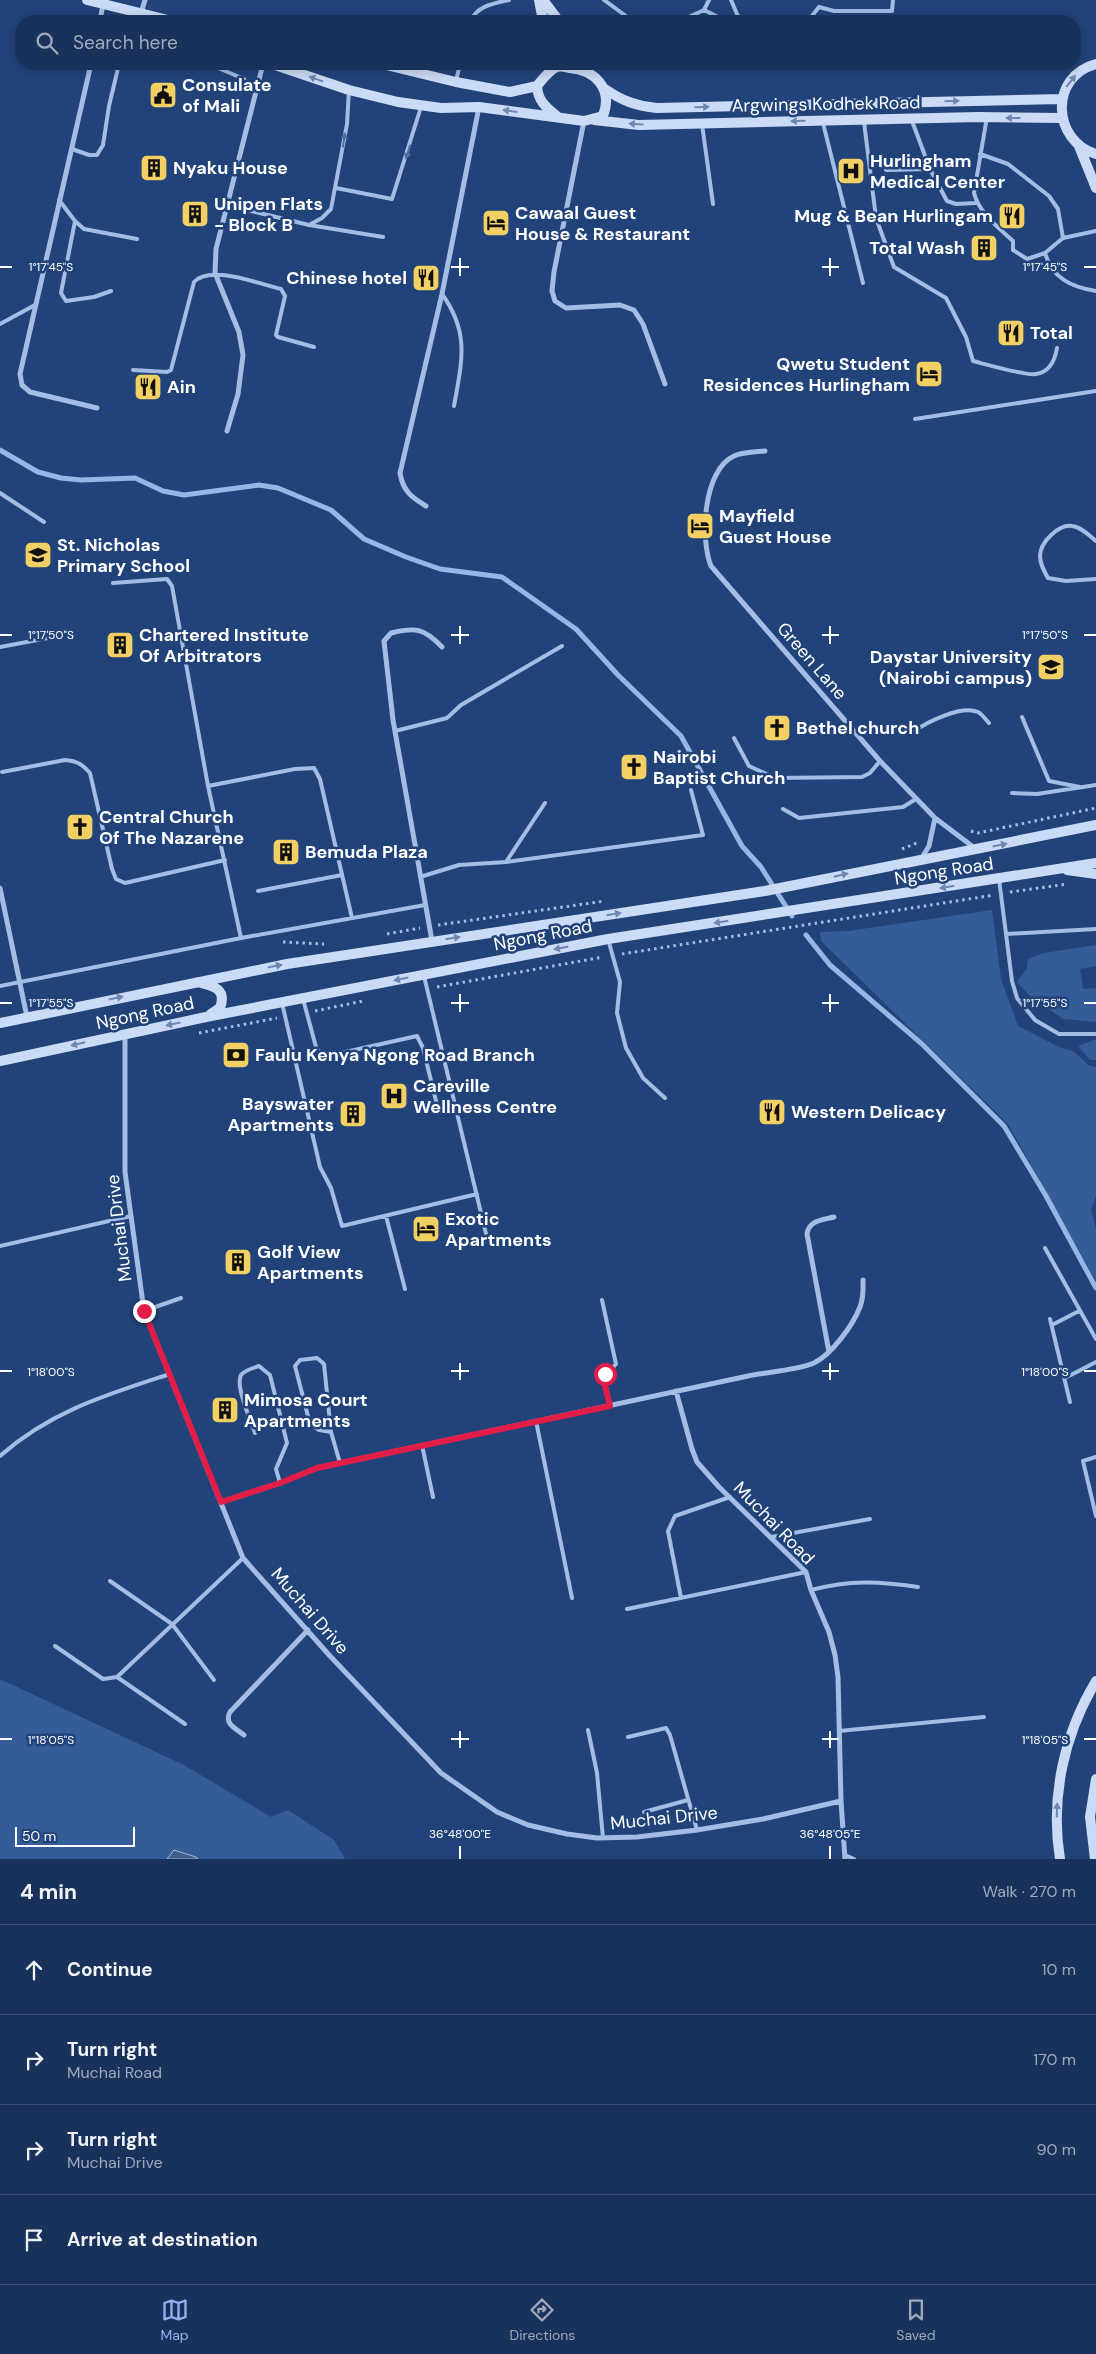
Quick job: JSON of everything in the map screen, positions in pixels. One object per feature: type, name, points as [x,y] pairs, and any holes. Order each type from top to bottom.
[{"type":"main road","points":[[86,0],[145,15]]},
{"type":"main road","points":[[541,0],[542,15]]},
{"type":"main road","points":[[541,0],[554,15]]},
{"type":"main road","points":[[1096,56],[1091,66],[1075,75],[1066,86],[1062,99],[1062,118],[1068,134],[1079,146],[1096,188]]},
{"type":"main road","points":[[290,70],[349,90],[422,105],[441,108],[479,107],[588,121],[603,116],[607,104],[605,89],[586,70]]},
{"type":"main road","points":[[411,70],[456,82],[510,92],[537,86]]},
{"type":"main road","points":[[546,70],[537,86],[538,96],[544,106],[558,118]]},
{"type":"main road","name":"Argwings Kodhek Road","points":[[605,89],[620,100],[636,106],[657,108],[1062,99]]},
{"type":"main road","name":"Argwings Kodhek Road","points":[[588,121],[639,125],[911,118],[1062,118]]},
{"type":"main road","points":[[1079,146],[1096,154]]},
{"type":"main road","name":"Ngong Road","points":[[0,1023],[195,981],[287,964],[765,892],[1084,828],[1096,824]]},
{"type":"main road","name":"Ngong Road","points":[[0,1061],[206,1017],[608,939],[1064,870],[1096,863]]},
{"type":"main road","points":[[1064,870],[1096,874]]},
{"type":"main road","points":[[195,981],[213,986],[222,994],[223,1000],[220,1008],[206,1017]]},
{"type":"main road","points":[[1060,1859],[1057,1814],[1059,1780],[1075,1725],[1096,1681]]},
{"type":"main road","points":[[1095,1859],[1090,1817],[1096,1780]]},
{"type":"street","points":[[141,14],[145,0]]},
{"type":"street","points":[[101,15],[103,4]]},
{"type":"street","points":[[90,70],[20,374],[22,385],[30,392],[97,408]]},
{"type":"street","points":[[227,431],[238,394],[243,355],[239,332],[215,273],[216,249],[261,70]]},
{"type":"street","points":[[426,506],[410,496],[402,485],[400,473],[442,294],[479,107]]},
{"type":"street","points":[[588,121],[554,272],[552,291],[555,302],[566,308],[620,305],[634,310],[643,324],[665,384]]},
{"type":"street","name":"Green Lane","points":[[765,451],[731,458],[717,472],[710,486],[706,555],[711,566],[880,761],[935,818],[976,849]]},
{"type":"street","points":[[432,941],[395,731],[384,641],[391,632],[412,628],[430,635],[442,647]]},
{"type":"street","points":[[921,860],[929,846],[935,818]]},
{"type":"street","points":[[0,888],[27,1018]]},
{"type":"street","name":"Muchai Drive","points":[[125,1034],[126,1172],[130,1216],[144,1311],[243,1558],[441,1773],[497,1812],[528,1825],[567,1834],[603,1838],[637,1837],[697,1830],[763,1819],[841,1802]]},
{"type":"street","points":[[829,1352],[807,1234],[808,1228],[813,1223],[834,1217]]},
{"type":"street","points":[[221,1502],[280,1483],[317,1468],[676,1391],[812,1364],[835,1346],[860,1307],[863,1294],[863,1280]]},
{"type":"street","name":"Muchai Road","points":[[676,1391],[692,1449],[698,1462],[730,1497],[806,1572],[811,1590],[829,1632],[835,1655],[845,1857]]},
{"type":"street","points":[[244,1735],[229,1724],[227,1718],[230,1712],[308,1630]]},
{"type":"lane","points":[[475,15],[487,5],[509,0]]},
{"type":"lane","points":[[604,0],[625,15]]},
{"type":"lane","points":[[693,15],[704,10],[709,0]]},
{"type":"lane","points":[[731,0],[737,15]]},
{"type":"lane","points":[[813,15],[819,7],[834,11],[892,12],[894,0]]},
{"type":"lane","points":[[704,10],[714,15]]},
{"type":"lane","points":[[72,149],[89,155],[98,155],[102,145],[118,70]]},
{"type":"lane","points":[[222,70],[244,79]]},
{"type":"lane","points":[[456,82],[459,70]]},
{"type":"lane","points":[[309,225],[322,218],[331,209],[347,124],[349,90]]},
{"type":"lane","points":[[336,188],[392,199],[422,105]]},
{"type":"lane","points":[[987,117],[974,193],[976,203],[1013,241],[1013,250],[1027,259],[1045,253],[1064,238],[1096,231]]},
{"type":"lane","points":[[911,118],[930,170],[947,201],[956,204],[976,203]]},
{"type":"lane","points":[[864,120],[876,218],[894,267],[946,298],[966,337],[973,361],[1036,374],[1048,368],[1055,360],[1056,348]]},
{"type":"lane","points":[[822,121],[863,283]]},
{"type":"lane","points":[[702,124],[713,204]]},
{"type":"lane","points":[[980,154],[1008,164],[1049,196],[1058,209],[1064,238]]},
{"type":"lane","points":[[886,170],[930,170]]},
{"type":"lane","points":[[59,200],[74,221],[84,229],[137,239]]},
{"type":"lane","points":[[227,206],[309,225],[383,237]]},
{"type":"lane","points":[[74,221],[61,293],[66,302],[94,297],[111,291]]},
{"type":"lane","points":[[1045,253],[1048,266],[1058,277],[1071,285],[1096,292]]},
{"type":"lane","points":[[133,370],[166,372],[170,370],[173,366],[194,282],[201,275],[215,273],[284,292],[276,335],[314,347]]},
{"type":"lane","points":[[442,294],[454,312],[462,356],[454,406]]},
{"type":"lane","points":[[0,324],[35,305]]},
{"type":"lane","points":[[915,419],[1096,392]]},
{"type":"lane","points":[[0,494],[44,522]]},
{"type":"lane","points":[[1096,540],[1078,527],[1070,525],[1060,528],[1046,541],[1040,554],[1042,568],[1048,578],[1066,581],[1096,579]]},
{"type":"lane","points":[[113,583],[167,579],[172,586],[208,786],[241,938]]},
{"type":"lane","points":[[0,647],[48,638]]},
{"type":"lane","points":[[395,731],[447,718],[461,705],[562,646]]},
{"type":"lane","points":[[913,732],[923,725],[947,714],[968,710],[979,712],[989,723]]},
{"type":"lane","points":[[1022,717],[1049,781],[1080,787]]},
{"type":"lane","points":[[734,738],[749,766],[775,778],[862,777],[870,773],[880,761]]},
{"type":"lane","points":[[2,772],[66,760],[76,760],[83,765],[90,773],[112,869],[116,879],[125,883],[225,860]]},
{"type":"lane","points":[[208,786],[295,769],[314,768],[320,779],[352,918]]},
{"type":"lane","points":[[1012,793],[1037,794],[1096,785]]},
{"type":"lane","points":[[420,877],[459,865],[506,862],[703,835],[691,790]]},
{"type":"lane","points":[[783,809],[799,818],[903,807],[916,799]]},
{"type":"lane","points":[[506,862],[545,803]]},
{"type":"lane","points":[[258,891],[342,874]]},
{"type":"lane","points":[[999,879],[1012,980],[1017,998],[1035,1020],[1059,1034],[1096,1034]]},
{"type":"lane","points":[[0,986],[241,938],[425,905]]},
{"type":"lane","points":[[1006,934],[1096,929]]},
{"type":"lane","points":[[608,939],[620,982],[617,1013],[626,1048],[643,1078],[665,1098]]},
{"type":"lane","points":[[424,974],[488,1238]]},
{"type":"lane","points":[[303,999],[316,1047],[323,1057],[417,1036],[423,1048],[436,1105]]},
{"type":"lane","points":[[282,1003],[320,1167],[331,1188],[342,1226],[477,1194]]},
{"type":"lane","points":[[0,1246],[130,1216]]},
{"type":"lane","points":[[386,1216],[405,1289]]},
{"type":"lane","points":[[1045,1248],[1096,1339]]},
{"type":"lane","points":[[144,1311],[181,1298]]},
{"type":"lane","points":[[602,1300],[616,1364],[604,1378],[610,1406]]},
{"type":"lane","points":[[1052,1325],[1079,1311]]},
{"type":"lane","points":[[1050,1319],[1070,1402]]},
{"type":"lane","points":[[331,1432],[319,1430],[310,1424],[295,1366],[300,1360],[317,1358],[324,1364],[331,1432],[340,1463]]},
{"type":"lane","points":[[1064,1378],[1096,1362]]},
{"type":"lane","points":[[255,1433],[239,1386],[241,1376],[248,1370],[259,1366],[270,1375],[287,1443],[276,1469],[280,1483]]},
{"type":"lane","points":[[0,1456],[34,1428],[58,1416],[110,1394],[170,1374]]},
{"type":"lane","points":[[536,1421],[572,1598]]},
{"type":"lane","points":[[422,1446],[432,1497]]},
{"type":"lane","points":[[1096,1458],[1084,1461],[1096,1516]]},
{"type":"lane","points":[[681,1598],[668,1531],[670,1523],[675,1516],[730,1497]]},
{"type":"lane","points":[[771,1537],[870,1519]]},
{"type":"lane","points":[[54,1646],[103,1679],[118,1677],[243,1558]]},
{"type":"lane","points":[[627,1609],[806,1572]]},
{"type":"lane","points":[[110,1581],[172,1624],[214,1680]]},
{"type":"lane","points":[[811,1590],[834,1584],[856,1582],[918,1587]]},
{"type":"lane","points":[[118,1677],[185,1724]]},
{"type":"lane","points":[[839,1731],[984,1717]]},
{"type":"lane","points":[[628,1737],[666,1728],[670,1735],[697,1830]]},
{"type":"lane","points":[[588,1730],[597,1773],[603,1838]]},
{"type":"lane","points":[[644,1812],[688,1800]]},
{"type":"lane","points":[[845,1857],[854,1859]]},
{"type":"path","points":[[427,989],[612,955],[1075,883]]},
{"type":"path","points":[[382,935],[612,900]]},
{"type":"path","points":[[276,941],[326,944]]},
{"type":"path","points":[[307,1012],[372,1000]]},
{"type":"path","points":[[191,1035],[285,1017]]},
{"type":"shaded area","points":[[992,910],[1001,979],[1018,1026],[1059,1047],[1073,1051],[1090,1066],[1096,1067],[1096,1196],[1091,1209],[1096,1229],[1096,1281],[1008,1124],[821,941],[820,932],[848,931]]},
{"type":"shaded area","points":[[1096,945],[1096,966],[1080,969],[1083,989],[1096,988],[1096,1022],[1063,1019],[1029,995],[1017,982],[1027,968],[1028,959],[1043,953]]},
{"type":"shaded area","points":[[1096,1039],[1096,1060],[1090,1060],[1078,1046]]},
{"type":"shaded area","points":[[0,1679],[184,1765],[271,1817],[288,1810],[334,1840],[345,1859],[0,1859]]},
{"type":"shaded area","points":[[174,1850],[196,1857],[198,1859],[167,1859]]},
{"type":"waterway","points":[[0,450],[38,472],[61,478],[81,480],[135,478],[163,491],[184,495],[259,485],[278,488],[331,510],[364,539],[406,557],[440,569],[502,577],[576,629],[618,675],[681,736],[742,846],[761,867],[792,916]]},
{"type":"waterway","points":[[806,935],[830,965],[922,1044],[1004,1126],[1046,1196],[1096,1288]]},
{"type":"place","name":"Consulate of Mali","points":[[163,95]]},
{"type":"place","name":"Nyaku House","points":[[154,168]]},
{"type":"place","name":"Hurlingham Medical Center","points":[[851,171]]},
{"type":"place","name":"Unipen Flats - Block B","points":[[195,214]]},
{"type":"place","name":"Mug & Bean Hurlingam","points":[[1012,216]]},
{"type":"place","name":"Cawaal Guest House & Restaurant","points":[[496,223]]},
{"type":"place","name":"Total Wash","points":[[984,248]]},
{"type":"place","name":"Chinese hotel","points":[[426,278]]},
{"type":"place","name":"Total","points":[[1011,333]]},
{"type":"place","name":"Qwetu Student Residences Hurlingham","points":[[929,374]]},
{"type":"place","name":"Ain","points":[[148,387]]},
{"type":"place","name":"Mayfield Guest House","points":[[700,526]]},
{"type":"place","name":"St. Nicholas Primary School","points":[[38,555]]},
{"type":"place","name":"Chartered Institute Of Arbitrators","points":[[120,645]]},
{"type":"place","name":"Daystar University (Nairobi campus)","points":[[1051,667]]},
{"type":"place","name":"Bethel church","points":[[777,728]]},
{"type":"place","name":"Nairobi Baptist Church","points":[[634,767]]},
{"type":"place","name":"Central Church Of The Nazarene","points":[[80,827]]},
{"type":"place","name":"Bemuda Plaza","points":[[286,852]]},
{"type":"place","name":"Faulu Kenya Ngong Road Branch","points":[[236,1055]]},
{"type":"place","name":"Careville Wellness Centre","points":[[394,1096]]},
{"type":"place","name":"Western Delicacy","points":[[772,1112]]},
{"type":"place","name":"Bayswater Apartments","points":[[353,1114]]},
{"type":"place","name":"Exotic Apartments","points":[[426,1229]]},
{"type":"place","name":"Golf View Apartments","points":[[238,1262]]},
{"type":"place","name":"Mimosa Court Apartments","points":[[225,1410]]},
{"type":"route","points":[[144,1311],[221,1502],[280,1483],[317,1468],[610,1406],[604,1382],[605,1374]]}]
